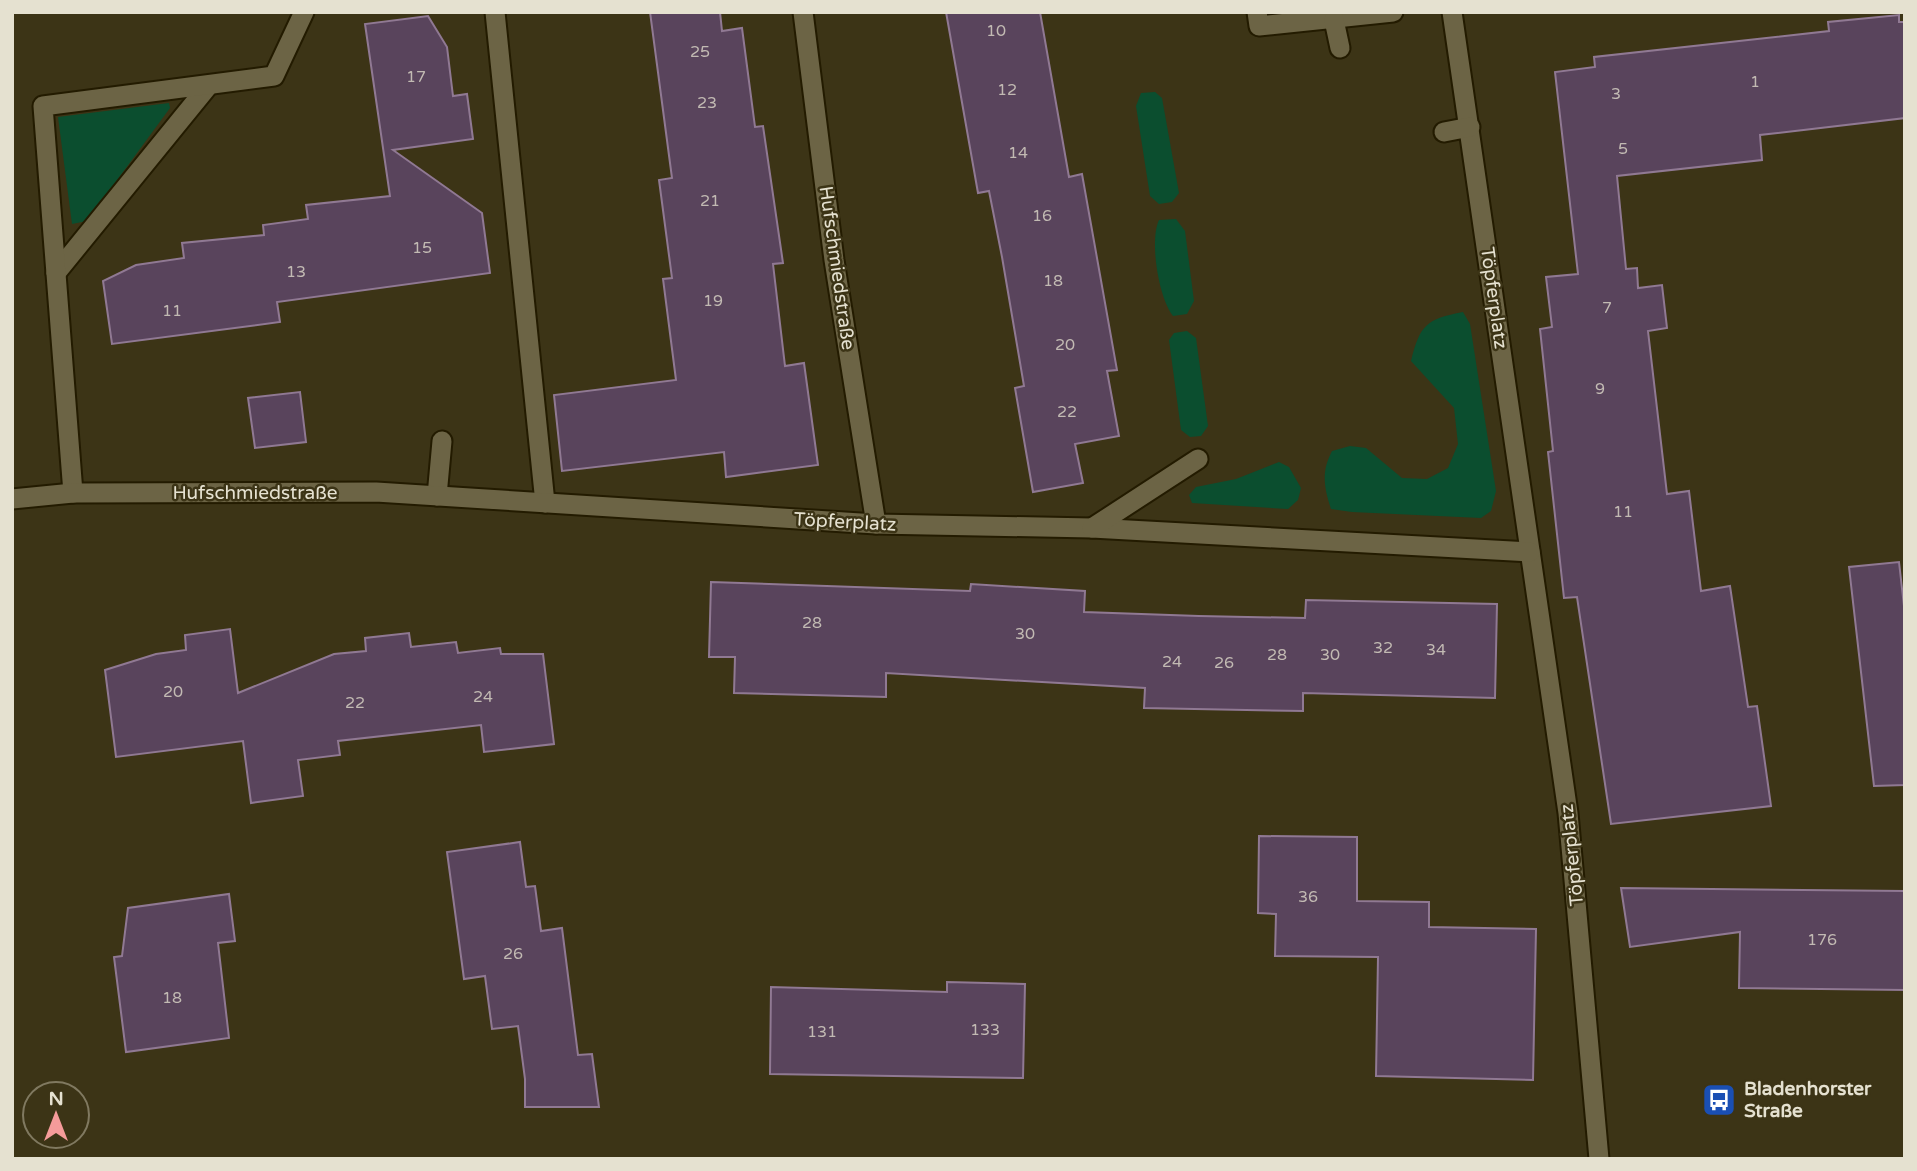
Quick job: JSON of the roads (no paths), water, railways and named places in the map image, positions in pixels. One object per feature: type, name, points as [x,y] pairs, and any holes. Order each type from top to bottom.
[{"type":"street","points":[[73,493],[43,106],[274,76],[304,12]]},
{"type":"street","points":[[495,12],[545,503]]},
{"type":"street","name":"Hufschmiedstraße","points":[[803,12],[834,260],[876,524]]},
{"type":"street","points":[[1257,12],[1259,26],[1393,12]]},
{"type":"street","name":"Töpferplatz","points":[[1452,12],[1577,887],[1599,1159]]},
{"type":"street","points":[[1334,20],[1340,48]]},
{"type":"street","points":[[56,274],[209,85]]},
{"type":"street","points":[[1444,132],[1470,127]]},
{"type":"street","points":[[437,496],[442,441]]},
{"type":"street","points":[[1093,528],[1198,459]]},
{"type":"street","name":"Hufschmiedstraße","points":[[12,499],[73,493],[376,492],[598,507]]},
{"type":"street","name":"Töpferplatz","points":[[598,507],[876,524],[1093,528],[1530,552]]},
{"type":"place","name":"Bladenhorster Straße","points":[[1719,1100]]}]
